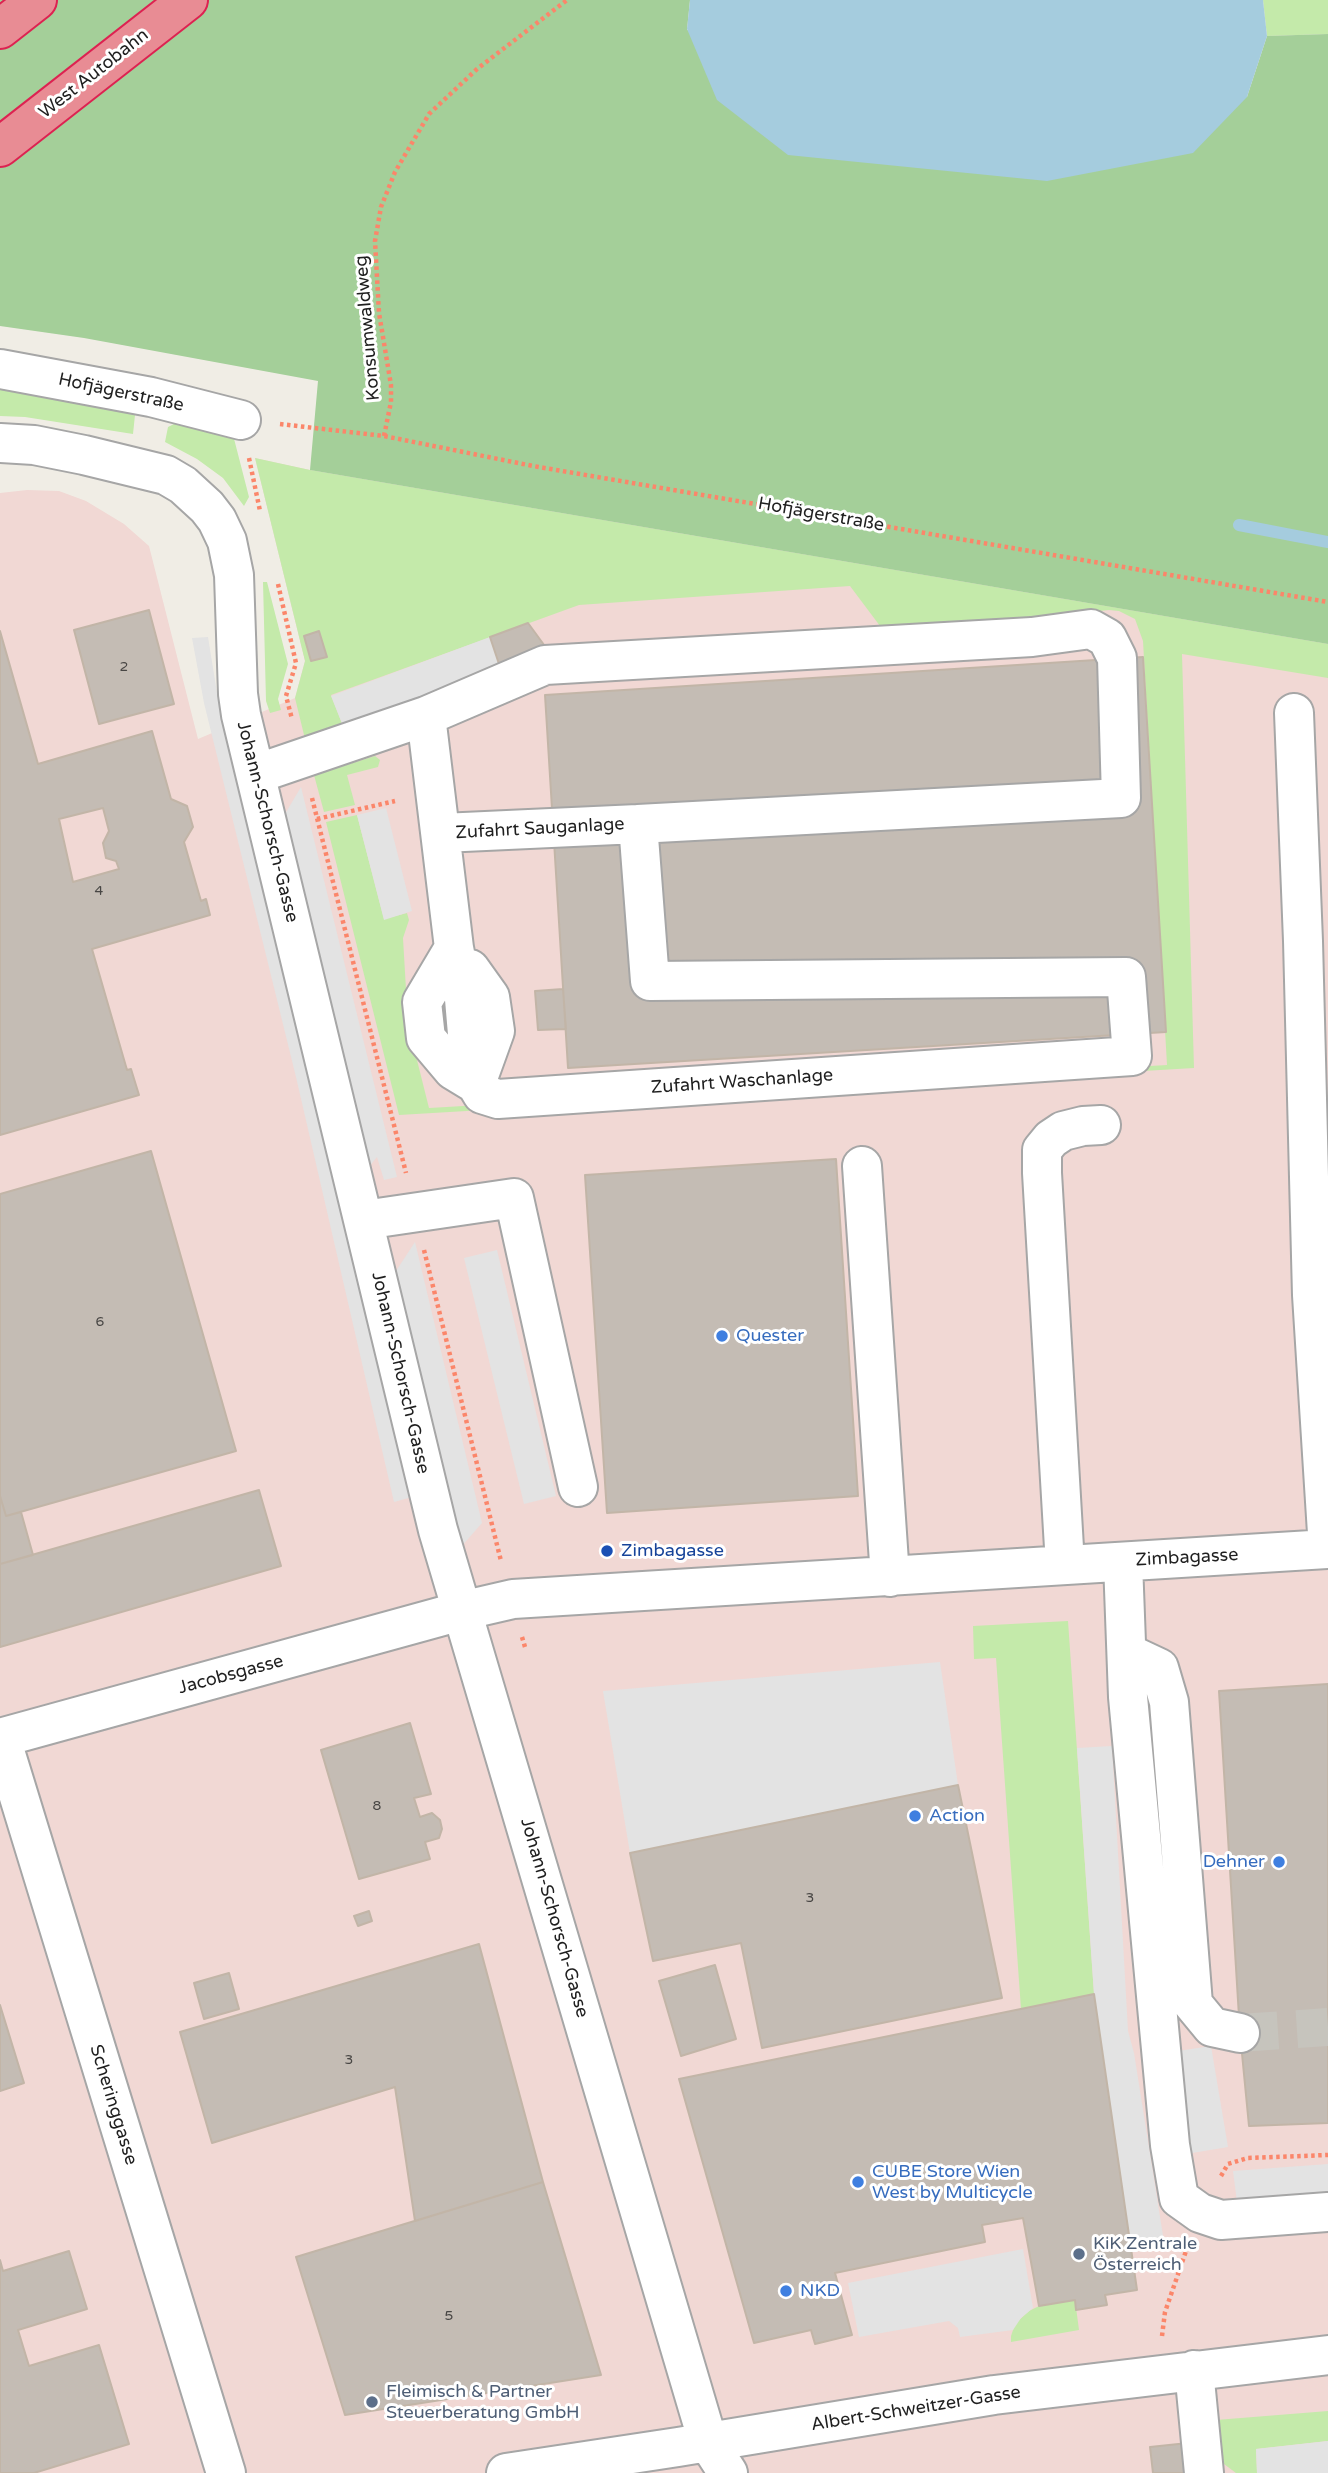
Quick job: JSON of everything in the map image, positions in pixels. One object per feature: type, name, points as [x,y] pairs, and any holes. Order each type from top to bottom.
[{"type":"highway","points":[[0,29],[37,0]]},
{"type":"highway","name":"West Autobahn","points":[[0,147],[188,0]]},
{"type":"street","name":"Hofjägerstraße","points":[[0,369],[151,397],[241,419]]},
{"type":"street","name":"Johann-Schorsch-Gasse","points":[[0,443],[46,447],[156,472],[183,485],[208,508],[223,531],[231,555],[241,715],[438,1530],[718,2458]]},
{"type":"street","name":"Zufahrt Sauganlage","points":[[426,716],[545,665],[1032,637],[1091,629],[1107,638],[1117,659],[1121,798],[442,833]]},
{"type":"street","points":[[1294,713],[1303,941],[1319,1210],[1328,1549]]},
{"type":"street","points":[[256,774],[426,716]]},
{"type":"street","name":"Zufahrt Waschanlage","points":[[426,716],[454,948],[476,1084],[482,1094],[498,1099],[1132,1056],[1126,977],[650,981],[638,824]]},
{"type":"street","points":[[1065,1565],[1042,1150],[1051,1139],[1063,1131],[1101,1125]]},
{"type":"street","points":[[862,1166],[890,1577]]},
{"type":"street","points":[[364,1220],[514,1198],[578,1488]]},
{"type":"street","name":"Zimbagasse","points":[[461,1611],[513,1599],[1328,1549]]},
{"type":"street","points":[[1123,1562],[1128,1697],[1170,2145],[1179,2198],[1200,2213],[1221,2220],[1328,2212]]},
{"type":"street","name":"Jacobsgasse","points":[[1,1738],[461,1611]]},
{"type":"street","points":[[1127,1653],[1159,1668],[1169,1702],[1193,2004],[1212,2027],[1240,2033]]},
{"type":"street","name":"Scheringgasse","points":[[1,1738],[226,2473]]},
{"type":"street","name":"Albert-Schweitzer-Gasse","points":[[506,2473],[718,2458],[994,2395],[1328,2356]]},
{"type":"street","points":[[1178,2372],[1205,2473]]},
{"type":"path","name":"Konsumwaldweg","points":[[384,436],[391,402],[391,385],[379,313],[375,241],[381,207],[395,172],[429,114],[477,69],[567,0]]},
{"type":"path","points":[[241,419],[262,520]]},
{"type":"path","name":"Hofjägerstraße","points":[[314,429],[384,436],[533,466],[1328,602]]},
{"type":"path","points":[[275,572],[296,663],[286,696],[525,1647]]},
{"type":"path","points":[[317,819],[437,791]]},
{"type":"path","points":[[1178,2372],[1162,2327],[1200,2213],[1228,2164],[1248,2158],[1328,2155]]},
{"type":"shaded area","points":[[255,458],[310,470],[1328,644],[1328,2473],[0,2473],[0,493],[59,491],[86,501],[124,524],[149,546],[198,739],[295,698],[305,661]]},
{"type":"shaded area","points":[[208,637],[218,699],[412,1497],[394,1502],[296,1077],[204,703],[192,638]]},
{"type":"shaded area","points":[[490,637],[500,667],[343,726],[331,696]]},
{"type":"shaded area","points":[[301,787],[397,1177],[384,1180],[377,1157],[368,1168],[282,819]]},
{"type":"shaded area","points":[[386,808],[412,911],[384,920],[357,815]]},
{"type":"shaded area","points":[[415,1242],[482,1523],[461,1547],[394,1274]]},
{"type":"shaded area","points":[[497,1250],[556,1496],[524,1504],[464,1258]]},
{"type":"shaded area","points":[[940,1662],[958,1785],[630,1853],[603,1691]]},
{"type":"shaded area","points":[[1112,1746],[1128,2031],[1134,2053],[1164,2242],[1130,2247],[1094,1994],[1077,1748]]},
{"type":"shaded area","points":[[1211,2046],[1228,2147],[1192,2153],[1178,2051]]},
{"type":"shaded area","points":[[1328,2164],[1328,2196],[1237,2202],[1233,2171]]},
{"type":"shaded area","points":[[1023,2249],[1033,2308],[1021,2318],[1013,2330],[960,2337],[958,2328],[949,2321],[859,2337],[848,2283]]},
{"type":"shaded area","points":[[1328,2441],[1328,2473],[1257,2473],[1256,2449]]},
{"type":"green space","points":[[0,0],[690,0],[687,30],[1247,97],[1267,36],[1328,34],[1328,644],[310,470],[318,381],[84,338],[0,326]]},
{"type":"green space","points":[[1263,0],[1328,0],[1328,34],[1267,36]]},
{"type":"green space","points":[[0,376],[132,410],[135,415],[133,434],[25,417],[0,416]]},
{"type":"green space","points":[[180,421],[231,427],[249,497],[244,506],[223,478],[197,459],[165,442],[168,427]]},
{"type":"green space","points":[[255,458],[310,470],[1328,644],[1328,678],[1182,654],[1194,1068],[399,1115],[326,822],[357,815],[384,919],[407,913],[409,920],[403,938],[408,1024],[429,1108],[1167,1065],[1143,641],[1135,619],[1119,611],[1109,610],[1002,621],[880,626],[850,586],[579,605],[331,695],[343,726],[305,739],[295,698],[305,661]]},
{"type":"green space","points":[[263,582],[267,582],[288,664],[278,699],[281,710],[270,713],[266,701]]},
{"type":"green space","points":[[375,756],[380,760],[378,767],[347,775],[355,805],[324,812],[314,775]]},
{"type":"green space","points":[[1068,1621],[1094,1994],[1021,2009],[996,1658],[974,1659],[973,1626]]},
{"type":"green space","points":[[1075,2300],[1079,2330],[1011,2342],[1015,2324],[1029,2311],[1039,2306]]},
{"type":"green space","points":[[1328,2411],[1328,2441],[1256,2449],[1257,2473],[1236,2473],[1220,2461],[1216,2420]]},
{"type":"water","points":[[690,0],[1263,0],[1267,36],[1247,97],[1193,153],[1047,181],[788,155],[717,100],[687,29]]},
{"type":"building","points":[[149,610],[174,704],[99,724],[74,630]]},
{"type":"building","points":[[528,623],[547,649],[500,667],[490,637]]},
{"type":"building","points":[[0,631],[38,764],[152,731],[171,799],[187,806],[193,827],[184,842],[201,901],[206,899],[210,915],[92,949],[127,1070],[131,1069],[139,1095],[0,1135]],"holes":[[[103,808],[109,831],[103,843],[106,858],[116,861],[119,869],[73,882],[59,819]]]},
{"type":"building","points":[[319,631],[327,657],[311,661],[304,636]]},
{"type":"building","points":[[1143,657],[1166,1032],[568,1068],[545,695]]},
{"type":"building","points":[[563,989],[566,1029],[538,1030],[535,991]]},
{"type":"building","points":[[151,1151],[236,1451],[6,1516],[0,1496],[0,1194]]},
{"type":"building","name":"Quester","points":[[836,1159],[858,1496],[607,1513],[585,1175]]},
{"type":"building","points":[[259,1490],[281,1566],[0,1647],[0,1564]]},
{"type":"building","points":[[0,1496],[6,1516],[21,1512],[33,1555],[0,1564]]},
{"type":"building","name":"Dehner","points":[[1328,1684],[1328,2123],[1249,2126],[1240,2033],[1219,1691]]},
{"type":"building","points":[[410,1723],[431,1794],[414,1798],[420,1817],[432,1813],[440,1820],[442,1829],[439,1838],[425,1842],[430,1859],[359,1879],[321,1750]]},
{"type":"building","points":[[958,1785],[1002,1998],[762,2048],[741,1943],[653,1961],[630,1853]]},
{"type":"building","points":[[369,1911],[372,1921],[358,1926],[354,1916]]},
{"type":"building","points":[[479,1944],[543,2182],[415,2221],[395,2087],[212,2143],[180,2032]]},
{"type":"building","points":[[715,1965],[736,2039],[681,2056],[659,1981]]},
{"type":"building","points":[[229,1973],[239,2009],[204,2019],[194,1983]]},
{"type":"building","points":[[1094,1994],[1137,2290],[1105,2295],[1107,2305],[1076,2310],[1075,2300],[1039,2306],[1023,2218],[982,2225],[985,2242],[835,2273],[852,2335],[815,2344],[811,2330],[754,2343],[679,2079]]},
{"type":"building","points":[[0,2005],[24,2083],[0,2091]]},
{"type":"building","points":[[543,2182],[601,2375],[345,2415],[296,2257]]},
{"type":"building","points":[[69,2251],[87,2309],[18,2330],[29,2366],[99,2345],[129,2444],[34,2473],[0,2473],[0,2260],[3,2271]]},
{"type":"building","points":[[1188,2443],[1191,2473],[1153,2473],[1150,2447]]},
{"type":"waterway","points":[[1239,525],[1328,542]]},
{"type":"tunnel","points":[[1240,2033],[1328,2027]]},
{"type":"place","name":"Quester","points":[[722,1336]]},
{"type":"place","name":"Zimbagasse","points":[[607,1551]]},
{"type":"place","name":"Action","points":[[915,1816]]},
{"type":"place","name":"Dehner","points":[[1279,1862]]},
{"type":"place","name":"CUBE Store Wien West by Multicycle","points":[[858,2182]]},
{"type":"place","name":"KiK Zentrale Österreich","points":[[1079,2254]]},
{"type":"place","name":"NKD","points":[[786,2291]]},
{"type":"place","name":"Fleimisch & Partner Steuerberatung GmbH","points":[[372,2402]]}]
